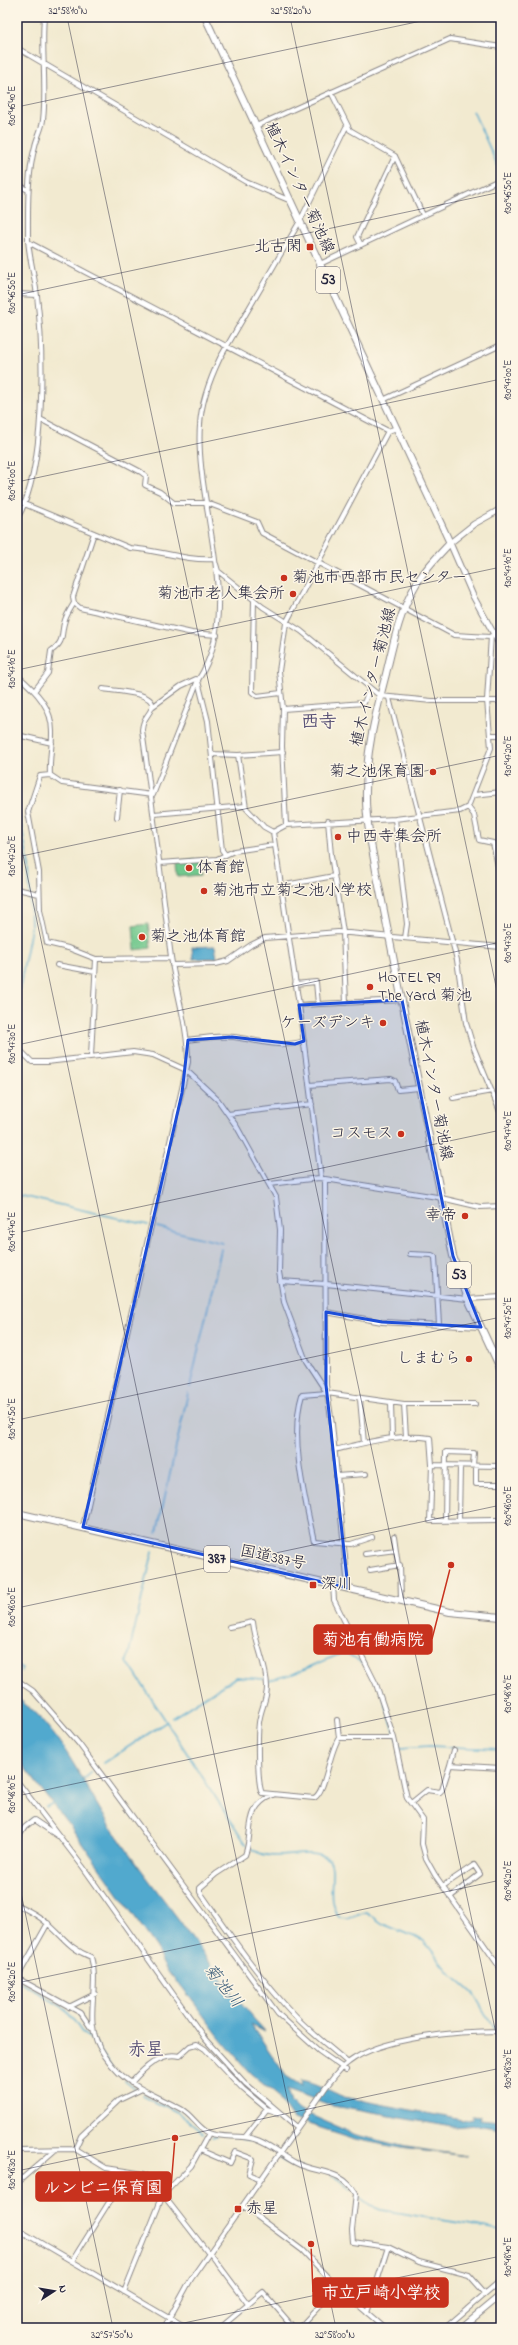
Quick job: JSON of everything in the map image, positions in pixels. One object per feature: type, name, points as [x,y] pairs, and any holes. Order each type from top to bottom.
[{"type":"main road","name":"植木インター菊池線","points":[[205,17],[450,543],[429,565],[414,587],[404,608],[372,726],[366,767],[367,819],[453,1256],[468,1299],[501,1370]]},
{"type":"main road","name":"国道387号","points":[[17,1513],[462,1614],[501,1617]]},
{"type":"main road","points":[[461,2328],[501,2295]]},
{"type":"street","points":[[17,519],[25,506],[33,472],[40,419],[41,340],[37,295],[28,242],[28,190],[35,145],[44,119],[42,62],[44,17]]},
{"type":"street","points":[[256,126],[450,39],[501,48]]},
{"type":"street","points":[[17,48],[246,182],[291,201]]},
{"type":"street","points":[[331,92],[346,127],[395,156],[423,215]]},
{"type":"street","points":[[153,795],[198,680],[208,664],[217,635],[214,559],[200,443],[201,411],[214,369],[300,221],[346,127]]},
{"type":"street","points":[[361,245],[357,237],[395,156]]},
{"type":"street","points":[[320,264],[501,179]]},
{"type":"street","points":[[17,184],[28,190]]},
{"type":"street","points":[[28,242],[388,431]]},
{"type":"street","points":[[17,294],[37,295]]},
{"type":"street","points":[[383,400],[450,366],[501,344]]},
{"type":"street","points":[[40,419],[141,472],[146,476],[145,485],[160,492],[174,503],[207,502],[258,522],[262,533],[454,635],[491,635]]},
{"type":"street","points":[[286,825],[282,709],[279,671],[286,623],[388,431],[396,428]]},
{"type":"street","points":[[17,501],[25,506],[130,548],[148,549],[198,560],[214,559]]},
{"type":"street","points":[[501,509],[474,524],[450,543],[491,635],[501,647]]},
{"type":"street","points":[[35,690],[48,673],[51,651],[59,646],[64,620],[74,603],[73,598],[94,533]]},
{"type":"street","points":[[214,559],[218,571],[254,600],[286,623],[301,631],[334,658],[369,690],[380,696],[389,698],[501,701]]},
{"type":"street","points":[[254,600],[252,692],[257,696],[281,693]]},
{"type":"street","points":[[74,603],[80,608],[131,618],[160,626],[192,633],[217,635]]},
{"type":"street","points":[[273,832],[286,825],[328,821],[395,819],[460,811],[468,807],[474,795],[491,748],[487,700],[491,635]]},
{"type":"street","points":[[17,675],[35,690],[45,704],[50,717],[52,743],[50,775]]},
{"type":"street","points":[[83,1527],[186,1070],[188,1040],[171,958],[153,795],[142,730],[143,722],[152,707],[181,686],[196,679],[198,680]]},
{"type":"street","points":[[198,680],[208,721],[222,850],[225,854]]},
{"type":"street","points":[[103,689],[146,696],[149,698],[152,707]]},
{"type":"street","points":[[282,709],[364,703],[369,690]]},
{"type":"street","points":[[389,698],[461,982],[466,1023],[473,1046],[501,1114]]},
{"type":"street","points":[[17,735],[52,743]]},
{"type":"street","points":[[491,735],[501,735]]},
{"type":"street","points":[[212,754],[238,755],[283,752]]},
{"type":"street","points":[[238,755],[245,806],[256,820],[273,832]]},
{"type":"street","points":[[153,795],[62,783],[50,775],[40,776],[28,812],[39,872],[40,910],[48,943],[68,948],[96,959],[171,958]]},
{"type":"street","points":[[117,816],[120,790]]},
{"type":"street","points":[[474,795],[501,792]]},
{"type":"street","points":[[154,814],[245,806]]},
{"type":"street","points":[[468,807],[474,815],[479,840],[493,843],[501,880]]},
{"type":"street","points":[[395,819],[407,924],[404,938]]},
{"type":"street","points":[[328,821],[334,876],[343,932],[346,1003]]},
{"type":"street","points":[[273,832],[323,1179],[327,1393],[332,1424],[348,1588]]},
{"type":"street","points":[[160,864],[217,859],[225,854],[274,845]]},
{"type":"street","points":[[280,886],[334,876]]},
{"type":"street","points":[[17,889],[39,894]]},
{"type":"street","points":[[172,965],[216,964],[228,961],[250,945],[265,938],[343,932],[501,947]]},
{"type":"street","points":[[91,1056],[96,959]]},
{"type":"street","points":[[57,965],[95,972]]},
{"type":"street","points":[[296,984],[316,982],[318,1004]]},
{"type":"street","points":[[299,1005],[402,1000]]},
{"type":"street","points":[[188,1040],[232,1037],[266,1043],[295,1044],[304,1041]]},
{"type":"street","points":[[17,1047],[32,1062],[47,1062],[133,1052],[153,1055],[186,1070],[208,1089],[228,1114],[270,1184],[277,1205],[280,1230],[280,1281],[284,1302],[306,1361],[327,1393]]},
{"type":"street","points":[[309,1085],[391,1079],[394,1081],[398,1090],[419,1088]]},
{"type":"street","points":[[453,1098],[492,1091]]},
{"type":"street","points":[[228,1114],[312,1104]]},
{"type":"street","points":[[270,1184],[304,1178],[323,1179],[442,1198],[484,1207],[501,1206]]},
{"type":"street","points":[[410,1254],[432,1255],[435,1257],[439,1324]]},
{"type":"street","points":[[280,1281],[326,1284],[468,1299],[501,1297]]},
{"type":"street","points":[[326,1312],[382,1322],[481,1327]]},
{"type":"street","points":[[372,1537],[351,1544],[343,1542],[314,1541],[301,1480],[298,1431],[302,1395],[327,1393],[360,1399],[404,1404],[475,1404]]},
{"type":"street","points":[[360,1399],[364,1443]]},
{"type":"street","points":[[391,1403],[392,1438]]},
{"type":"street","points":[[404,1404],[406,1437]]},
{"type":"street","points":[[334,1450],[392,1438],[430,1438],[432,1465],[430,1521],[496,1520]]},
{"type":"street","points":[[445,1521],[446,1452],[474,1453],[476,1484],[501,1484]]},
{"type":"street","points":[[432,1465],[501,1466]]},
{"type":"street","points":[[459,1521],[460,1466]]},
{"type":"street","points":[[336,1476],[366,1474]]},
{"type":"street","points":[[394,1536],[401,1600]]},
{"type":"street","points":[[365,1554],[396,1550]]},
{"type":"street","points":[[370,1570],[398,1565]]},
{"type":"street","points":[[333,1585],[334,1600],[374,1679],[394,1738],[407,1798],[423,1820],[422,1844],[426,1858],[450,1897],[501,1969]]},
{"type":"street","points":[[229,1628],[254,1622],[256,1642],[267,1682],[266,1693],[259,1720],[260,1790],[265,1794],[273,1795],[312,1798],[318,1796],[329,1759],[339,1738],[338,1720]]},
{"type":"street","points":[[17,1680],[33,1691],[80,1744],[278,2014],[319,2051],[343,2069]]},
{"type":"street","points":[[339,1738],[355,1737],[382,1740],[394,1738]]},
{"type":"street","points":[[411,1803],[428,1790],[442,1790],[454,1750]]},
{"type":"street","points":[[450,1765],[501,1768]]},
{"type":"street","points":[[17,1781],[63,1840],[205,2039],[245,2083],[297,2128]]},
{"type":"street","points":[[273,1795],[265,1800],[252,1814],[248,1846],[243,1857],[216,1874],[200,1888],[200,1892],[248,1959],[282,2002],[296,2018],[348,2062]]},
{"type":"street","points":[[17,1839],[25,1827],[34,1820],[63,1840]]},
{"type":"street","points":[[443,1886],[474,1865],[480,1874],[450,1897]]},
{"type":"street","points":[[17,1905],[48,1923],[63,1940],[79,1952],[91,1957],[95,1971],[92,2030]]},
{"type":"street","points":[[48,1923],[17,1979],[81,2013],[92,2030],[105,2056],[131,2083],[140,2090],[181,2109],[209,2133],[258,2140],[279,2154],[298,2164],[324,2170],[343,2180],[356,2194],[352,2230],[353,2242],[388,2247],[419,2262],[469,2275],[485,2293]]},
{"type":"street","points":[[69,2007],[94,1994]]},
{"type":"street","points":[[164,2328],[191,2279],[297,2128],[348,2062],[378,2048],[417,2039],[454,2034],[501,2031]]},
{"type":"street","points":[[131,2083],[139,2073],[160,2059],[172,2054],[179,2056],[190,2046],[197,2044],[205,2049],[243,2088],[267,2108],[283,2115]]},
{"type":"street","points":[[75,2149],[81,2136],[119,2100],[140,2090]]},
{"type":"street","points":[[245,2137],[267,2108]]},
{"type":"street","points":[[124,2292],[163,2195],[191,2166],[209,2133]]},
{"type":"street","points":[[17,2150],[75,2149],[106,2168],[144,2174],[150,2178],[248,2304]]},
{"type":"street","points":[[17,2183],[55,2150]]},
{"type":"street","points":[[200,2150],[230,2162],[235,2152],[253,2159],[249,2174],[261,2179]]},
{"type":"street","points":[[72,2261],[116,2191],[124,2172]]},
{"type":"street","points":[[243,2206],[302,2250],[336,2287],[384,2328]]},
{"type":"street","points":[[17,2228],[186,2328]]},
{"type":"street","points":[[367,2312],[388,2247]]},
{"type":"street","points":[[445,2328],[501,2280]]},
{"type":"street","points":[[299,2328],[336,2287]]},
{"type":"street","points":[[220,2328],[263,2292],[294,2328]]},
{"type":"highlighted area","points":[[402,1000],[453,1256],[481,1327],[382,1322],[326,1312],[326,1385],[348,1588],[83,1527],[182,1093],[188,1040],[232,1037],[295,1044],[304,1041],[299,1005]]},
{"type":"green space","name":"体育館","points":[[200,859],[201,875],[178,877],[177,862]]},
{"type":"green space","name":"菊之池体育館","points":[[148,924],[151,948],[135,950],[133,926]]},
{"type":"water","points":[[215,946],[217,958],[193,959],[192,947]]},
{"type":"water","name":"菊池川","points":[[17,1698],[45,1723],[56,1737],[104,1816],[131,1856],[221,1978],[265,2031],[251,2024],[286,2076],[302,2086],[301,2080],[307,2081],[344,2097],[462,2120],[473,2118],[472,2115],[481,2116],[480,2119],[501,2121],[501,2129],[477,2125],[453,2127],[333,2106],[287,2089],[291,2102],[299,2110],[356,2135],[406,2147],[467,2156],[400,2148],[355,2139],[293,2119],[277,2096],[249,2072],[221,2039],[182,1987],[170,1975],[163,1965],[157,1948],[70,1826],[17,1758]]},
{"type":"waterway","points":[[473,111],[501,173]]},
{"type":"waterway","points":[[17,812],[19,813],[29,867],[31,928],[17,1003]]},
{"type":"waterway","points":[[17,1195],[148,1225]]},
{"type":"waterway","points":[[157,1227],[222,1243]]},
{"type":"waterway","points":[[190,1387],[221,1249]]},
{"type":"waterway","points":[[157,1532],[188,1393]]},
{"type":"waterway","points":[[153,1551],[127,1661],[246,1844]]},
{"type":"waterway","points":[[269,1680],[293,1674],[340,1654],[348,1654],[364,1664]]},
{"type":"waterway","points":[[17,1666],[22,1669],[21,1671]]},
{"type":"waterway","points":[[172,1718],[236,1677],[264,1679]]},
{"type":"waterway","points":[[381,1690],[400,1748],[429,1746],[501,1749]]},
{"type":"waterway","points":[[104,1763],[166,1722]]},
{"type":"waterway","points":[[83,1780],[92,1772]]},
{"type":"waterway","points":[[46,1807],[53,1803]]},
{"type":"waterway","points":[[25,1825],[32,1818]]},
{"type":"waterway","points":[[17,1835],[21,1827]]},
{"type":"waterway","points":[[249,1847],[258,1853],[268,1855],[278,1856],[309,1854],[319,1855],[329,1859],[332,1871],[332,1903],[340,1918],[347,1919],[366,1912],[383,1924],[424,1941],[449,1972],[474,1994],[494,2029]]},
{"type":"waterway","points":[[20,1982],[66,2009],[81,2031],[94,2042],[112,2068]]},
{"type":"waterway","points":[[497,2033],[501,2038]]},
{"type":"waterway","points":[[125,2081],[136,2090]]},
{"type":"waterway","points":[[143,2095],[177,2112],[204,2133]]},
{"type":"waterway","points":[[241,2139],[249,2140]]},
{"type":"waterway","points":[[260,2143],[269,2149]]},
{"type":"waterway","points":[[279,2158],[290,2165],[303,2168]]},
{"type":"waterway","points":[[332,2176],[351,2190]]},
{"type":"waterway","points":[[358,2197],[370,2206],[382,2210],[501,2230]]},
{"type":"place","name":"北古閑","points":[[310,247]]},
{"type":"place","name":"菊池市西部市民センター","points":[[284,578]]},
{"type":"place","name":"菊池市老人集会所","points":[[293,594]]},
{"type":"place","name":"菊之池保育園","points":[[433,772]]},
{"type":"place","name":"中西寺集会所","points":[[338,837]]},
{"type":"place","name":"体育館","points":[[189,868]]},
{"type":"place","name":"菊池市立菊之池小学校","points":[[204,891]]},
{"type":"place","name":"菊之池体育館","points":[[142,937]]},
{"type":"place","name":"HOTEL R9 The Yard 菊池","points":[[370,987]]},
{"type":"place","name":"ケーズデンキ","points":[[383,1023]]},
{"type":"place","name":"コスモス","points":[[401,1134]]},
{"type":"place","name":"幸帝","points":[[465,1216]]},
{"type":"place","name":"しまむら","points":[[469,1359]]},
{"type":"place","name":"菊池有働病院","points":[[451,1565]]},
{"type":"place","name":"深川","points":[[313,1585]]},
{"type":"place","name":"ルンビニ保育園","points":[[175,2138]]},
{"type":"place","name":"赤星","points":[[238,2209]]},
{"type":"place","name":"市立戸崎小学校","points":[[311,2244]]},
{"type":"district","name":"西寺","points":[[319,723]]},
{"type":"district","name":"赤星","points":[[146,2051]]}]
